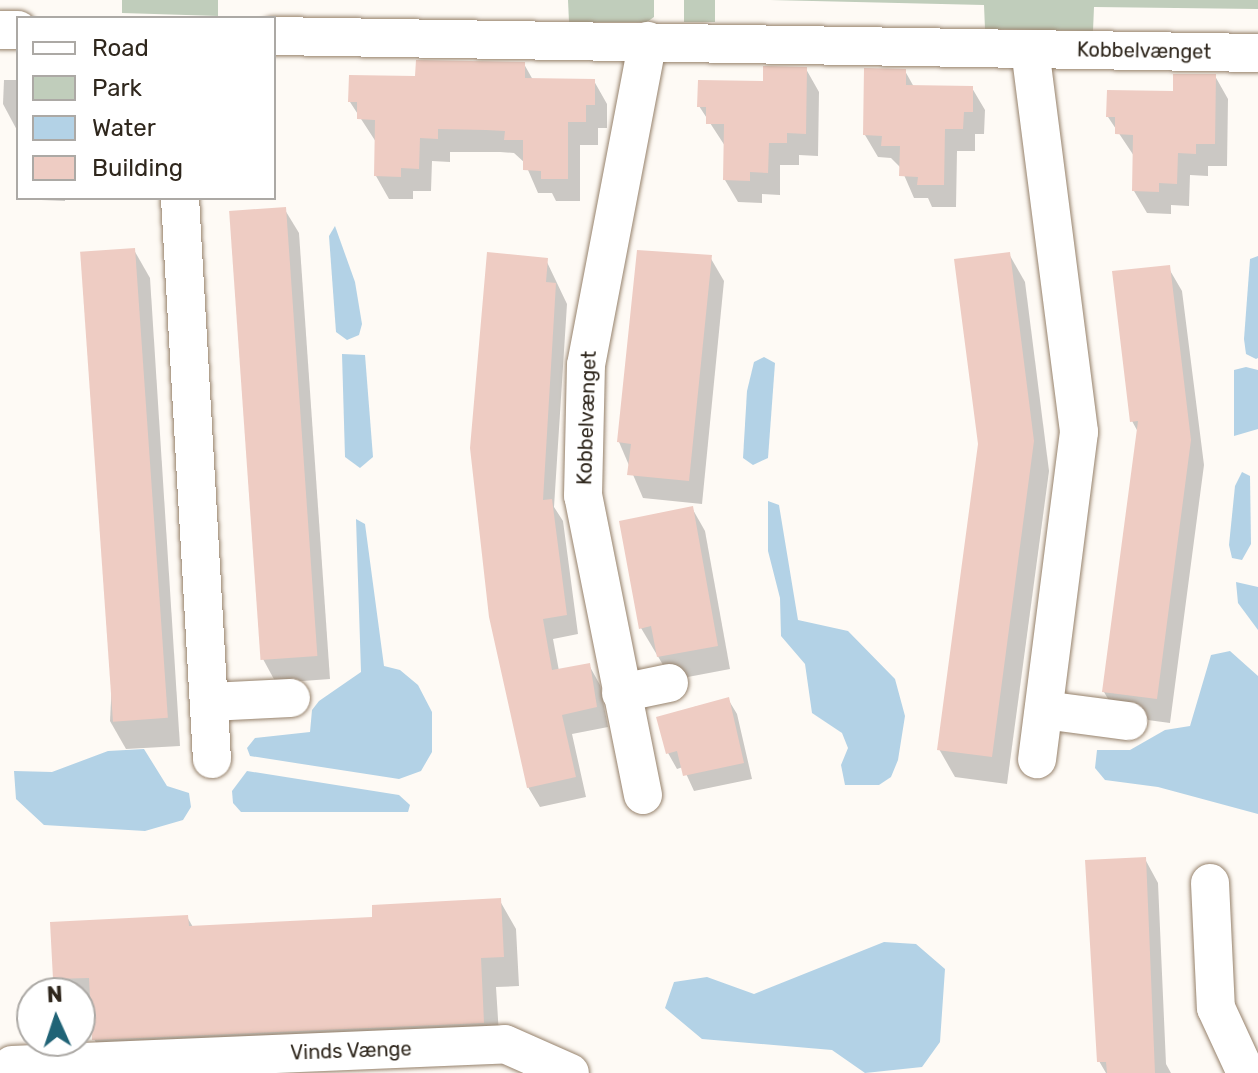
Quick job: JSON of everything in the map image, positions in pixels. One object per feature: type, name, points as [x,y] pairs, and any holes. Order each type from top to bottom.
[{"type":"street","name":"Kobbelvænget","points":[[276,36],[1258,53]]},
{"type":"street","name":"Kobbelvænget","points":[[643,795],[583,496],[586,365],[648,41]]},
{"type":"street","points":[[1030,49],[1079,432],[1037,759]]},
{"type":"street","points":[[180,200],[212,759]]},
{"type":"street","points":[[621,693],[669,683]]},
{"type":"street","points":[[209,702],[291,698]]},
{"type":"street","points":[[1044,710],[1128,721]]},
{"type":"street","points":[[1210,883],[1216,1008],[1246,1073]]},
{"type":"street","name":"Vinds Vænge","points":[[12,1065],[451,1060],[505,1044],[570,1073]]},
{"type":"green space","points":[[122,0],[218,0],[218,16],[122,13]]},
{"type":"green space","points":[[568,0],[654,0],[654,17],[647,22],[569,22]]},
{"type":"green space","points":[[684,0],[715,0],[715,22],[684,22]]},
{"type":"green space","points":[[770,0],[1258,0],[1258,9],[1094,7],[1093,31],[985,29],[984,5]]},
{"type":"water","points":[[335,226],[355,282],[362,324],[359,335],[347,340],[336,332],[329,236]]},
{"type":"water","points":[[1258,256],[1256,359],[1246,354],[1244,339],[1250,259]]},
{"type":"water","points":[[342,354],[365,355],[373,457],[360,468],[345,457]]},
{"type":"water","points":[[764,357],[775,363],[768,458],[753,465],[743,458],[747,391],[754,362]]},
{"type":"water","points":[[1246,367],[1258,370],[1258,429],[1234,436],[1234,370]]},
{"type":"water","points":[[1242,472],[1250,476],[1251,544],[1242,560],[1232,558],[1229,545],[1235,486]]},
{"type":"water","points":[[768,501],[779,505],[798,620],[848,631],[895,679],[905,716],[898,760],[891,777],[879,785],[845,785],[841,765],[848,748],[842,733],[812,713],[805,664],[781,636],[780,598],[768,551]]},
{"type":"water","points":[[356,519],[365,524],[384,666],[400,670],[418,685],[432,712],[432,752],[421,771],[399,779],[250,756],[247,748],[255,738],[310,732],[312,710],[319,701],[361,672]]},
{"type":"water","points":[[1236,582],[1258,587],[1258,630],[1238,603]]},
{"type":"water","points":[[1230,651],[1258,676],[1258,814],[1158,787],[1105,780],[1095,768],[1097,750],[1130,750],[1165,730],[1190,726],[1211,655]]},
{"type":"water","points":[[144,749],[167,786],[189,793],[191,807],[183,820],[145,831],[44,825],[16,799],[14,771],[52,772],[108,751]]},
{"type":"water","points":[[247,771],[399,795],[410,805],[408,812],[241,812],[233,803],[232,791]]},
{"type":"water","points":[[884,942],[916,944],[945,969],[940,1042],[922,1067],[865,1073],[832,1050],[702,1039],[665,1008],[674,982],[707,977],[754,994]]},
{"type":"building","points":[[416,60],[525,62],[525,78],[595,79],[595,105],[586,105],[586,122],[568,122],[568,179],[541,179],[541,171],[523,170],[523,140],[504,140],[505,131],[438,129],[438,139],[420,138],[419,169],[401,168],[401,177],[374,176],[375,120],[357,119],[357,102],[348,102],[349,75],[415,76]]},
{"type":"building","points":[[763,66],[807,67],[806,134],[787,133],[787,143],[769,143],[768,173],[750,172],[750,181],[723,180],[724,124],[706,124],[706,107],[697,107],[698,80],[763,81]]},
{"type":"building","points":[[864,68],[906,69],[906,85],[973,86],[973,112],[964,112],[963,129],[945,129],[944,185],[917,185],[918,177],[899,176],[900,146],[881,146],[882,136],[863,135]]},
{"type":"building","points":[[1173,74],[1216,74],[1215,144],[1196,144],[1196,154],[1178,153],[1177,184],[1159,183],[1159,192],[1132,191],[1133,135],[1115,134],[1115,117],[1106,117],[1107,90],[1173,91]]},
{"type":"building","points":[[286,207],[317,656],[261,660],[229,211]]},
{"type":"building","points":[[135,248],[168,718],[113,722],[80,252]]},
{"type":"building","points":[[637,250],[712,255],[689,481],[627,475],[631,444],[617,442]]},
{"type":"building","points":[[487,252],[548,258],[546,282],[556,283],[543,500],[552,499],[567,615],[543,619],[552,670],[590,663],[597,707],[562,715],[576,777],[527,788],[489,617],[470,448]]},
{"type":"building","points":[[1010,252],[1034,441],[992,757],[937,750],[978,444],[954,259]]},
{"type":"building","points":[[1170,265],[1191,440],[1157,699],[1102,692],[1138,421],[1130,422],[1112,271]]},
{"type":"building","points":[[693,506],[718,646],[657,657],[651,626],[639,629],[619,521]]},
{"type":"building","points":[[729,697],[744,763],[683,776],[677,751],[666,754],[656,717]]},
{"type":"building","points":[[1146,857],[1155,1073],[1107,1073],[1106,1062],[1097,1062],[1085,860]]},
{"type":"building","points":[[501,898],[504,957],[481,958],[484,1023],[96,1040],[96,977],[53,977],[50,922],[188,915],[189,926],[372,917],[372,905]]}]
